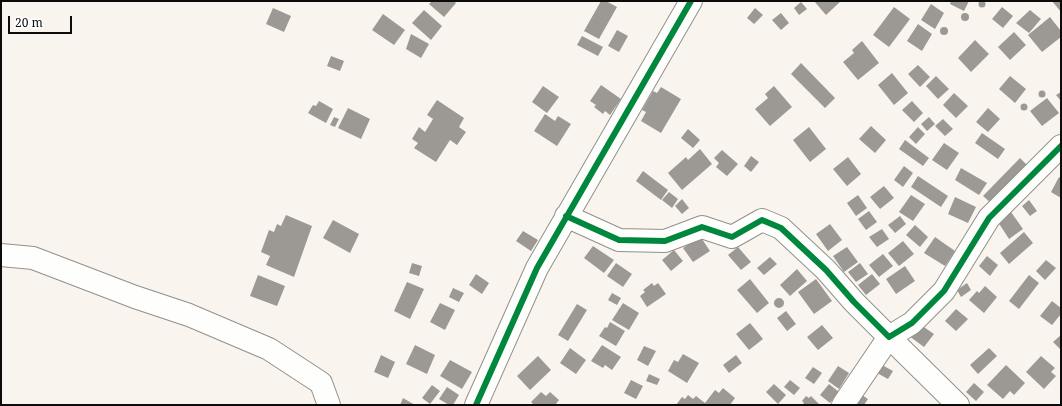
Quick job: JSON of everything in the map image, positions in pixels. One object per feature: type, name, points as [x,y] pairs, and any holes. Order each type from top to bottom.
[{"type":"street","points":[[476,405],[537,268],[691,1]]},
{"type":"street","points":[[843,405],[890,337],[912,323],[944,291],[989,218],[1061,146]]},
{"type":"street","points":[[566,216],[619,240],[665,241],[702,227],[732,237],[762,220],[781,228],[826,270],[854,302],[958,405]]},
{"type":"street","points":[[1,256],[33,258],[135,297],[189,315],[269,349],[320,383],[329,405]]},
{"type":"building","points":[[432,1],[454,1],[456,3],[444,17],[429,4]]},
{"type":"building","points":[[601,1],[606,1],[617,7],[599,39],[584,31]]},
{"type":"building","points":[[814,1],[841,1],[826,15]]},
{"type":"building","points":[[951,1],[969,1],[964,11],[950,4]]},
{"type":"building","points":[[982,1],[985,4],[982,7],[979,4]]},
{"type":"building","points":[[1052,1],[1061,1],[1061,12]]},
{"type":"building","points":[[801,2],[807,9],[799,15],[794,8]]},
{"type":"building","points":[[931,4],[944,13],[935,29],[921,20]]},
{"type":"building","points":[[894,7],[910,19],[889,47],[873,35]]},
{"type":"building","points":[[1002,7],[1013,16],[1003,28],[992,19]]},
{"type":"building","points":[[273,8],[291,16],[284,32],[266,24]]},
{"type":"building","points":[[755,8],[763,15],[754,24],[747,18]]},
{"type":"building","points":[[424,10],[442,26],[431,40],[412,23]]},
{"type":"building","points":[[1030,10],[1041,19],[1029,33],[1016,23]]},
{"type":"building","points":[[781,13],[789,23],[781,30],[772,20]]},
{"type":"building","points":[[965,13],[968,14],[968,20],[965,21],[962,20],[961,17],[962,14]]},
{"type":"building","points":[[383,14],[405,30],[394,45],[372,30]]},
{"type":"building","points":[[1050,17],[1061,31],[1061,37],[1042,52],[1028,35]]},
{"type":"building","points":[[918,24],[932,34],[922,51],[907,41]]},
{"type":"building","points":[[942,27],[946,27],[948,31],[946,35],[942,35],[940,33],[940,29]]},
{"type":"building","points":[[617,30],[628,36],[619,52],[608,46]]},
{"type":"building","points":[[1014,32],[1026,45],[1010,60],[998,47]]},
{"type":"building","points":[[411,34],[429,44],[421,58],[406,49]]},
{"type":"building","points":[[582,36],[603,47],[598,56],[577,45]]},
{"type":"building","points":[[975,40],[989,54],[971,72],[958,58]]},
{"type":"building","points":[[862,41],[879,63],[858,80],[843,62],[854,53],[852,50]]},
{"type":"building","points":[[331,56],[344,61],[340,71],[327,66]]},
{"type":"building","points":[[801,63],[835,98],[825,108],[791,74]]},
{"type":"building","points":[[918,65],[930,77],[920,87],[908,74]]},
{"type":"building","points":[[892,73],[908,93],[894,105],[878,85]]},
{"type":"building","points":[[936,76],[949,89],[938,99],[926,86]]},
{"type":"building","points":[[1010,76],[1026,89],[1015,103],[999,89]]},
{"type":"building","points":[[601,85],[621,99],[610,115],[605,111],[603,114],[594,107],[596,105],[590,101]]},
{"type":"building","points":[[543,86],[559,97],[547,113],[532,102]]},
{"type":"building","points":[[774,86],[792,107],[770,126],[755,109],[768,98],[765,94]]},
{"type":"building","points":[[661,87],[681,99],[661,133],[641,121],[646,112],[642,110],[653,91],[657,93]]},
{"type":"building","points":[[1042,91],[1045,94],[1042,97],[1039,94]]},
{"type":"building","points":[[1061,92],[1061,101],[1056,95]]},
{"type":"building","points":[[954,93],[968,106],[956,118],[943,105]]},
{"type":"building","points":[[1047,98],[1059,113],[1042,126],[1030,111]]},
{"type":"building","points":[[437,100],[464,118],[459,127],[466,132],[457,145],[450,140],[436,162],[414,148],[418,143],[412,139],[419,127],[425,132],[433,119],[427,115]]},
{"type":"building","points":[[319,101],[333,109],[326,123],[308,113],[313,105],[316,106]]},
{"type":"building","points":[[912,101],[923,113],[914,122],[902,110]]},
{"type":"building","points":[[1024,104],[1027,107],[1024,110],[1021,107]]},
{"type":"building","points":[[348,108],[370,119],[361,139],[338,128]]},
{"type":"building","points":[[988,108],[1000,119],[988,132],[976,122]]},
{"type":"building","points":[[545,114],[555,121],[558,116],[571,124],[557,146],[534,131]]},
{"type":"building","points":[[334,117],[339,119],[335,127],[330,125]]},
{"type":"building","points":[[929,117],[935,124],[927,131],[921,124]]},
{"type":"building","points":[[943,119],[953,129],[945,136],[935,126]]},
{"type":"building","points":[[871,126],[886,140],[875,153],[859,139]]},
{"type":"building","points":[[809,127],[826,149],[810,162],[793,140]]},
{"type":"building","points":[[918,127],[925,134],[916,144],[909,137]]},
{"type":"building","points":[[688,129],[700,140],[693,148],[681,138]]},
{"type":"building","points":[[982,133],[1005,149],[998,159],[975,143]]},
{"type":"building","points":[[905,140],[929,158],[923,166],[899,149]]},
{"type":"building","points":[[944,143],[959,153],[947,170],[932,160]]},
{"type":"building","points":[[700,149],[712,164],[682,190],[668,173],[686,157],[688,160]]},
{"type":"building","points":[[722,150],[738,164],[727,176],[716,167],[719,163],[714,158]]},
{"type":"building","points":[[751,156],[759,162],[751,172],[744,166]]},
{"type":"building","points":[[848,157],[861,174],[847,186],[833,169]]},
{"type":"building","points":[[1020,158],[1028,166],[992,204],[983,196]]},
{"type":"building","points":[[904,166],[913,173],[903,187],[894,180]]},
{"type":"building","points":[[961,168],[987,183],[979,195],[955,180]]},
{"type":"building","points":[[643,171],[668,190],[661,200],[636,181]]},
{"type":"building","points":[[918,176],[948,196],[941,207],[911,187]]},
{"type":"building","points":[[1059,177],[1061,178],[1061,198],[1051,192]]},
{"type":"building","points":[[884,186],[894,198],[880,209],[870,197]]},
{"type":"building","points":[[669,192],[678,199],[672,208],[662,200]]},
{"type":"building","points":[[858,195],[867,208],[856,216],[847,203]]},
{"type":"building","points":[[911,195],[925,204],[913,221],[899,212]]},
{"type":"building","points":[[955,197],[976,207],[968,223],[948,214]]},
{"type":"building","points":[[682,199],[689,208],[682,214],[675,206]]},
{"type":"building","points":[[1029,200],[1037,211],[1030,216],[1022,206]]},
{"type":"building","points":[[869,211],[877,222],[866,230],[858,219]]},
{"type":"building","points":[[1011,212],[1023,229],[1009,239],[998,222]]},
{"type":"building","points":[[286,215],[312,226],[294,277],[266,265],[270,256],[261,252],[269,230],[274,232],[277,224],[281,226]]},
{"type":"building","points":[[900,216],[906,224],[895,233],[888,225]]},
{"type":"building","points":[[333,220],[359,234],[350,253],[323,238]]},
{"type":"building","points":[[830,224],[842,240],[828,251],[816,234]]},
{"type":"building","points":[[915,225],[928,237],[920,247],[906,235]]},
{"type":"building","points":[[882,229],[889,239],[877,247],[869,237]]},
{"type":"building","points":[[523,231],[538,240],[531,251],[516,241]]},
{"type":"building","points":[[1024,232],[1033,243],[1009,264],[1000,253]]},
{"type":"building","points":[[700,236],[710,251],[693,262],[683,248]]},
{"type":"building","points":[[935,237],[955,251],[945,266],[924,253]]},
{"type":"building","points":[[903,241],[914,254],[899,266],[888,253]]},
{"type":"building","points":[[593,246],[614,260],[604,273],[584,258]]},
{"type":"building","points":[[738,247],[751,262],[741,270],[728,255]]},
{"type":"building","points":[[847,247],[858,262],[844,272],[833,256]]},
{"type":"building","points":[[674,250],[683,261],[671,271],[662,260]]},
{"type":"building","points":[[883,254],[893,266],[879,277],[869,265]]},
{"type":"building","points":[[987,256],[998,265],[990,276],[979,266]]},
{"type":"building","points":[[770,257],[777,264],[764,275],[757,268]]},
{"type":"building","points":[[1046,260],[1056,268],[1045,280],[1036,271]]},
{"type":"building","points":[[412,263],[422,266],[419,276],[409,273]]},
{"type":"building","points":[[616,263],[632,274],[623,287],[607,276]]},
{"type":"building","points":[[860,263],[868,274],[856,282],[848,272]]},
{"type":"building","points":[[905,266],[915,281],[896,294],[886,279]]},
{"type":"building","points":[[797,269],[807,281],[790,296],[780,285]]},
{"type":"building","points":[[476,274],[489,283],[482,294],[469,285]]},
{"type":"building","points":[[872,274],[880,284],[866,295],[858,285]]},
{"type":"building","points":[[258,275],[285,286],[277,306],[250,296]]},
{"type":"building","points":[[1029,275],[1039,283],[1019,309],[1009,301]]},
{"type":"building","points":[[750,279],[769,303],[757,313],[737,290]]},
{"type":"building","points":[[816,279],[832,301],[814,314],[798,292]]},
{"type":"building","points":[[407,282],[424,289],[410,319],[394,311]]},
{"type":"building","points":[[652,283],[654,286],[658,283],[666,294],[647,307],[640,296],[645,292],[643,290]]},
{"type":"building","points":[[967,283],[971,290],[961,297],[957,290]]},
{"type":"building","points":[[985,286],[997,297],[984,313],[969,300],[977,291],[979,293]]},
{"type":"building","points":[[453,288],[464,293],[459,302],[449,297]]},
{"type":"building","points":[[612,293],[621,298],[617,305],[608,300]]},
{"type":"building","points":[[777,298],[781,298],[783,299],[783,307],[777,308],[774,305],[774,301]]},
{"type":"building","points":[[1052,301],[1061,308],[1061,314],[1052,325],[1040,316]]},
{"type":"building","points":[[440,303],[455,310],[445,330],[430,322]]},
{"type":"building","points":[[623,303],[639,313],[629,330],[612,320]]},
{"type":"building","points":[[577,304],[587,310],[568,341],[558,335]]},
{"type":"building","points":[[956,309],[968,319],[956,331],[945,321]]},
{"type":"building","points":[[786,311],[796,324],[787,331],[777,318]]},
{"type":"building","points":[[610,322],[625,331],[616,346],[599,336],[605,327],[607,328]]},
{"type":"building","points":[[750,323],[763,339],[749,350],[736,334]]},
{"type":"building","points":[[918,323],[934,334],[924,347],[909,336]]},
{"type":"building","points":[[822,325],[833,338],[818,350],[807,337]]},
{"type":"building","points":[[1061,335],[1061,350],[1053,342]]},
{"type":"building","points":[[415,345],[435,355],[427,374],[406,364]]},
{"type":"building","points":[[602,345],[621,357],[612,370],[605,365],[603,368],[591,361]]},
{"type":"building","points":[[644,346],[656,351],[648,366],[637,360]]},
{"type":"building","points":[[570,348],[586,360],[576,374],[560,363]]},
{"type":"building","points":[[989,348],[997,356],[978,374],[970,365]]},
{"type":"building","points":[[683,354],[699,363],[687,383],[668,371],[674,360],[678,362]]},
{"type":"building","points":[[381,355],[395,362],[388,378],[374,372]]},
{"type":"building","points":[[736,355],[742,363],[729,373],[723,365]]},
{"type":"building","points":[[538,356],[551,370],[530,390],[517,376]]},
{"type":"building","points":[[1041,356],[1055,368],[1051,372],[1056,376],[1044,389],[1026,372]]},
{"type":"building","points":[[450,360],[472,372],[462,389],[440,376]]},
{"type":"building","points":[[882,365],[893,371],[888,379],[877,373]]},
{"type":"building","points":[[1006,365],[1025,383],[1014,395],[1010,391],[1003,399],[987,385]]},
{"type":"building","points":[[838,366],[849,373],[839,389],[828,381]]},
{"type":"building","points":[[813,367],[822,373],[814,384],[805,378]]},
{"type":"building","points":[[649,374],[660,379],[657,385],[646,381]]},
{"type":"building","points":[[631,380],[643,386],[636,399],[624,393]]},
{"type":"building","points":[[790,380],[800,388],[794,395],[784,387]]},
{"type":"building","points":[[974,383],[984,392],[976,401],[966,392]]},
{"type":"building","points":[[774,384],[786,395],[778,404],[766,392]]},
{"type":"building","points":[[829,384],[839,392],[830,403],[820,395]]},
{"type":"building","points":[[432,385],[440,391],[430,404],[422,398]]},
{"type":"building","points":[[447,387],[459,395],[453,405],[449,405],[439,399]]},
{"type":"building","points":[[723,388],[735,398],[730,405],[676,405],[682,397],[685,399],[688,395],[693,399],[696,396],[705,403],[715,390],[719,393]]},
{"type":"building","points":[[541,392],[546,396],[550,392],[559,400],[555,405],[534,405],[531,402]]},
{"type":"building","points":[[859,393],[868,399],[864,405],[851,405]]},
{"type":"building","points":[[806,396],[809,398],[811,396],[820,405],[802,405],[804,403],[802,401]]},
{"type":"building","points":[[403,398],[415,405],[400,405]]},
{"type":"cycle path","points":[[476,405],[537,268],[691,1]]},
{"type":"cycle path","points":[[566,216],[619,240],[665,241],[702,227],[732,237],[762,220],[781,228],[826,270],[854,302],[889,337],[912,323],[944,291],[989,218],[1061,146]]}]
